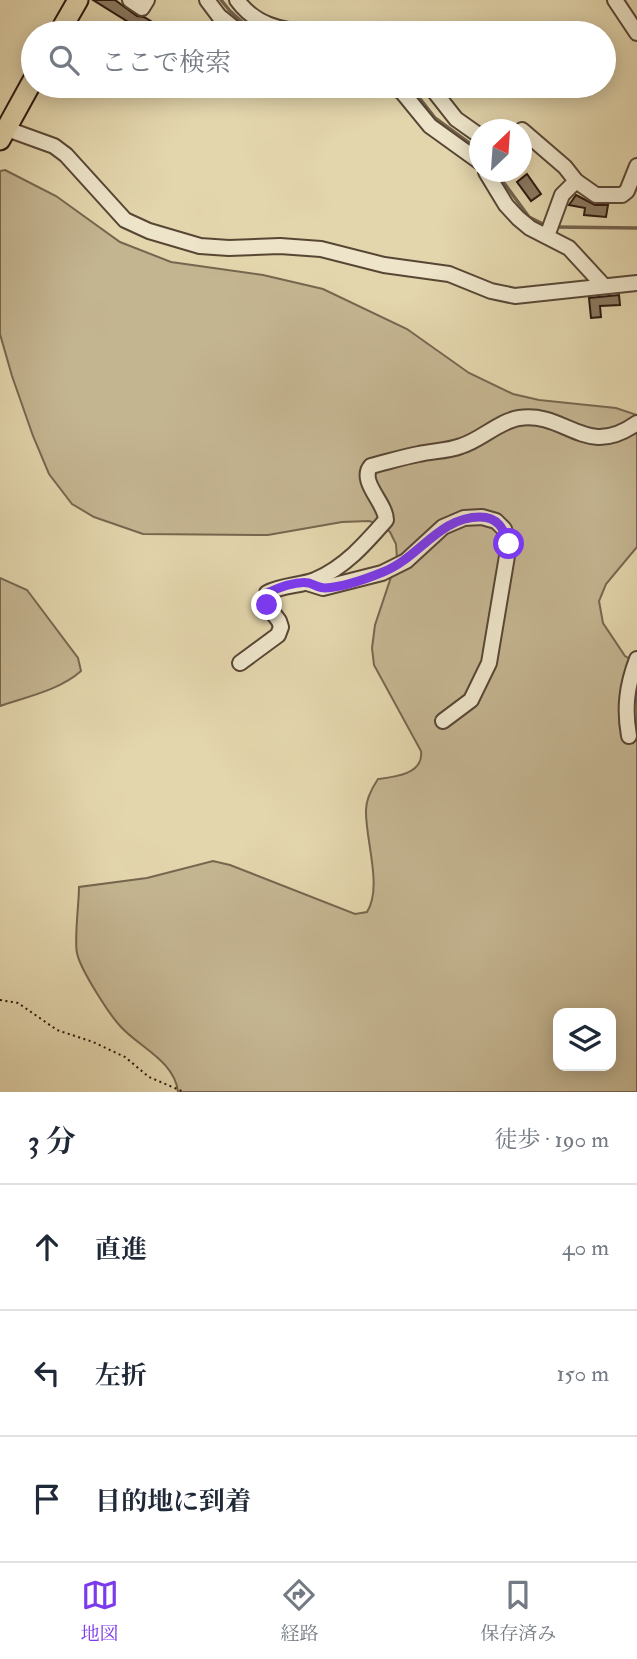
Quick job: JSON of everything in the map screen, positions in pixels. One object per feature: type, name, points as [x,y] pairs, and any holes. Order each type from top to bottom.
[{"type":"main road","points":[[66,21],[78,0]]},
{"type":"main road","points":[[3,134],[23,98]]},
{"type":"street","points":[[130,0],[142,8],[147,0]]},
{"type":"street","points":[[207,0],[225,21]]},
{"type":"street","points":[[237,0],[247,12],[260,21]]},
{"type":"street","points":[[615,0],[637,33]]},
{"type":"street","points":[[406,98],[430,126],[469,154]]},
{"type":"street","points":[[439,98],[456,120],[469,129]]},
{"type":"street","points":[[3,134],[54,146],[66,155],[125,219],[149,231],[200,246],[321,249],[384,265],[449,274],[491,291],[515,296],[637,283]]},
{"type":"street","points":[[532,139],[565,167],[576,181],[596,195],[622,195],[627,191],[637,166]]},
{"type":"street","points":[[549,230],[562,195],[576,181]]},
{"type":"street","points":[[492,182],[511,212],[524,224],[549,230],[604,286]]},
{"type":"street","points":[[240,663],[278,635],[281,627],[267,605],[267,593],[277,588],[307,583],[342,565],[386,520],[379,499],[366,476],[371,466],[462,446],[517,418],[546,419],[575,433],[602,437],[620,434],[637,423]]},
{"type":"street","points":[[307,583],[323,588],[382,573],[406,561],[443,527],[464,518],[482,517],[496,521],[504,529],[509,544],[489,663],[471,700],[443,721]]},
{"type":"street","points":[[629,736],[626,702],[630,677],[637,659]]},
{"type":"path","points":[[0,1000],[18,1003],[57,1030],[93,1042],[125,1057],[149,1077],[184,1092]]},
{"type":"shaded area","points":[[5,170],[56,196],[120,242],[171,262],[263,275],[323,289],[407,329],[469,373],[513,394],[539,400],[616,408],[637,415],[637,547],[606,584],[599,601],[603,623],[625,656],[637,663],[637,1092],[178,1092],[176,1081],[164,1064],[122,1028],[89,981],[79,960],[76,931],[79,887],[147,878],[213,861],[230,865],[355,914],[367,912],[372,902],[373,890],[366,822],[368,798],[378,779],[407,773],[418,765],[421,759],[421,751],[374,665],[372,648],[375,625],[397,559],[396,544],[390,532],[369,521],[342,522],[268,535],[143,534],[94,517],[72,504],[49,474],[12,376],[0,334],[0,171]]},
{"type":"shaded area","points":[[0,578],[27,590],[78,658],[81,671],[53,688],[0,706]]},
{"type":"building","points":[[93,0],[115,0],[137,16],[151,21],[127,21]]},
{"type":"building","points":[[532,181],[541,194],[531,201],[517,182]]},
{"type":"building","points":[[576,195],[595,205],[608,205],[606,217],[584,215],[585,208],[569,205]]},
{"type":"building","points":[[619,295],[620,305],[600,306],[601,317],[591,318],[589,298]]},
{"type":"waterway","points":[[221,0],[241,21]]},
{"type":"waterway","points":[[419,98],[435,118],[469,143]]},
{"type":"waterway","points":[[503,182],[529,217],[547,226]]},
{"type":"waterway","points":[[555,227],[637,228]]},
{"type":"route","points":[[267,605],[267,593],[277,588],[307,583],[323,588],[382,573],[406,561],[443,527],[464,518],[482,517],[496,521],[504,529],[509,544]]}]
